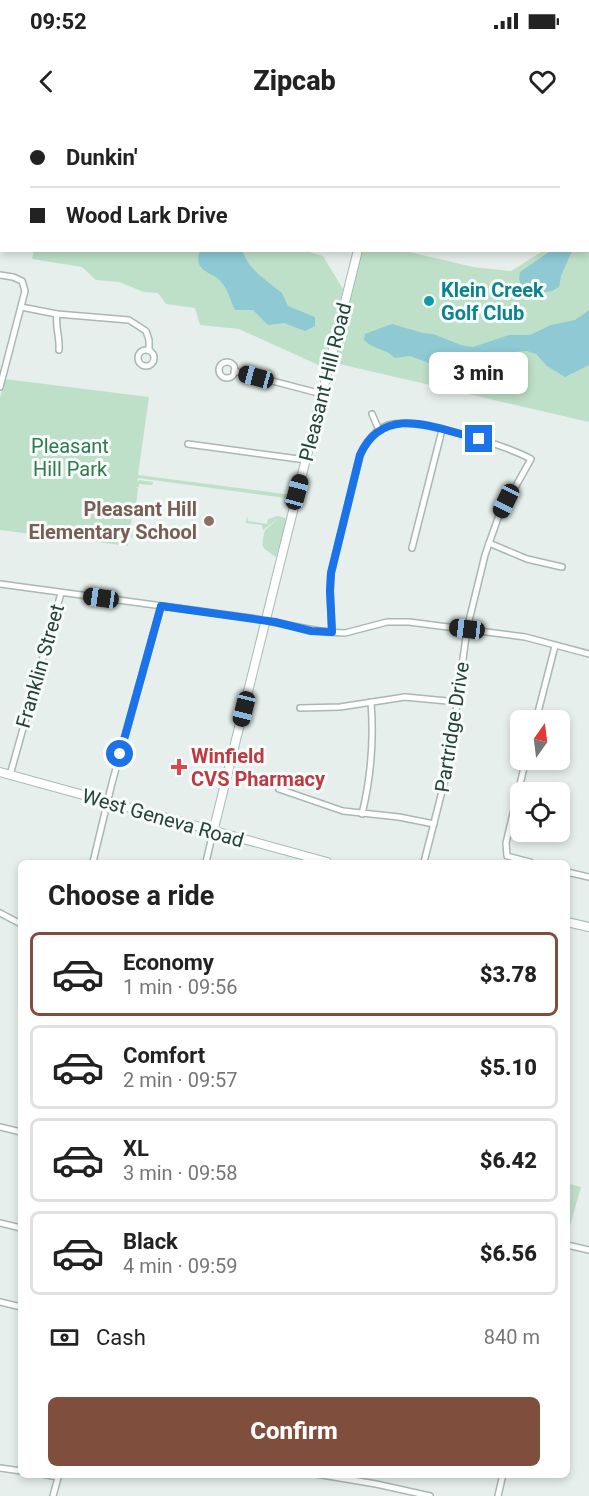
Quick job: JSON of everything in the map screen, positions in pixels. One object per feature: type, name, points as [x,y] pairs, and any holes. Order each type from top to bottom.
[{"type":"street","name":"Pleasant Hill Road","points":[[206,860],[358,252]]},
{"type":"street","points":[[0,275],[22,281],[25,291],[0,387]]},
{"type":"street","points":[[21,307],[57,314],[124,319],[133,322],[146,331],[149,350]]},
{"type":"street","points":[[57,314],[59,350]]},
{"type":"street","points":[[234,371],[322,394]]},
{"type":"street","points":[[372,414],[379,430]]},
{"type":"street","points":[[332,632],[330,591],[333,562],[360,455],[365,445],[379,430],[387,425],[404,422],[442,430],[412,548]]},
{"type":"street","name":"Partridge Drive","points":[[425,860],[448,764],[467,629],[489,543],[506,501],[531,459],[504,446],[442,430]]},
{"type":"street","points":[[188,444],[306,460]]},
{"type":"street","points":[[489,543],[527,559],[562,567]]},
{"type":"street","points":[[0,584],[265,621],[311,631],[354,631],[394,621],[467,629],[525,637],[589,654]]},
{"type":"street","name":"Franklin Street","points":[[10,775],[61,592]]},
{"type":"street","points":[[94,860],[161,606]]},
{"type":"street","points":[[539,710],[555,646]]},
{"type":"street","points":[[300,708],[340,707],[405,697],[458,702]]},
{"type":"street","points":[[362,814],[370,778],[373,734],[371,702]]},
{"type":"street","points":[[522,860],[507,856],[507,835],[523,770]]},
{"type":"street","name":"West Geneva Road","points":[[0,772],[319,860]]},
{"type":"street","points":[[279,789],[329,807],[435,824]]},
{"type":"street","points":[[570,873],[589,877]]},
{"type":"street","points":[[0,913],[18,922]]},
{"type":"street","points":[[570,923],[589,927]]},
{"type":"street","points":[[0,1127],[18,1131]]},
{"type":"street","points":[[0,1223],[18,1227]]},
{"type":"street","points":[[570,1246],[589,1250]]},
{"type":"street","points":[[0,1302],[18,1306]]},
{"type":"street","points":[[0,1468],[18,1471]]},
{"type":"street","points":[[53,1496],[58,1478]]},
{"type":"street","points":[[340,1478],[430,1496]]},
{"type":"street","points":[[498,1496],[502,1478]]},
{"type":"green space","points":[[34,252],[309,252],[323,256],[343,289],[325,368],[239,329],[200,325],[195,308],[166,304],[158,293],[144,292],[119,282],[96,280],[82,267],[32,259]]},
{"type":"green space","points":[[359,252],[409,252],[473,267],[511,271],[541,252],[589,252],[589,422],[331,362]]},
{"type":"green space","name":"Pleasant Hill Park","points":[[5,379],[149,397],[138,475],[292,495],[291,502],[284,504],[285,498],[138,478],[137,482],[139,480],[153,482],[152,485],[139,484],[139,487],[136,487],[138,488],[136,506],[134,506],[130,528],[133,529],[132,537],[129,537],[128,546],[0,530],[0,398]]},
{"type":"green space","points":[[247,516],[248,521],[267,524],[268,519],[278,516],[285,518],[286,523],[276,557],[263,547],[263,541],[265,530],[280,517],[263,530],[262,525],[246,523]]},
{"type":"green space","points":[[570,1184],[581,1187],[570,1226]]},
{"type":"water","points":[[200,252],[243,252],[258,274],[282,293],[288,306],[315,317],[315,326],[305,331],[284,323],[268,325],[253,310],[235,310],[222,283],[201,268],[198,258]]},
{"type":"water","points":[[549,252],[572,252],[561,276],[559,287],[552,291],[539,293],[530,300],[526,299],[519,279],[520,272]]},
{"type":"water","points":[[589,310],[589,365],[565,377],[547,366],[536,354],[527,351],[472,355],[449,354],[432,364],[410,356],[395,358],[364,340],[365,334],[392,324],[473,347],[509,335],[530,335],[551,325],[575,320]]},
{"type":"place","name":"Klein Creek Golf Club","points":[[429,301]]},
{"type":"place","name":"Pleasant Hill Elementary School","points":[[209,521]]},
{"type":"place","name":"Winfield CVS Pharmacy","points":[[179,767]]},
{"type":"route","points":[[120,754],[161,606],[275,622],[311,631],[332,632],[330,591],[333,562],[360,455],[368,441],[387,425],[404,422],[479,439]]}]
